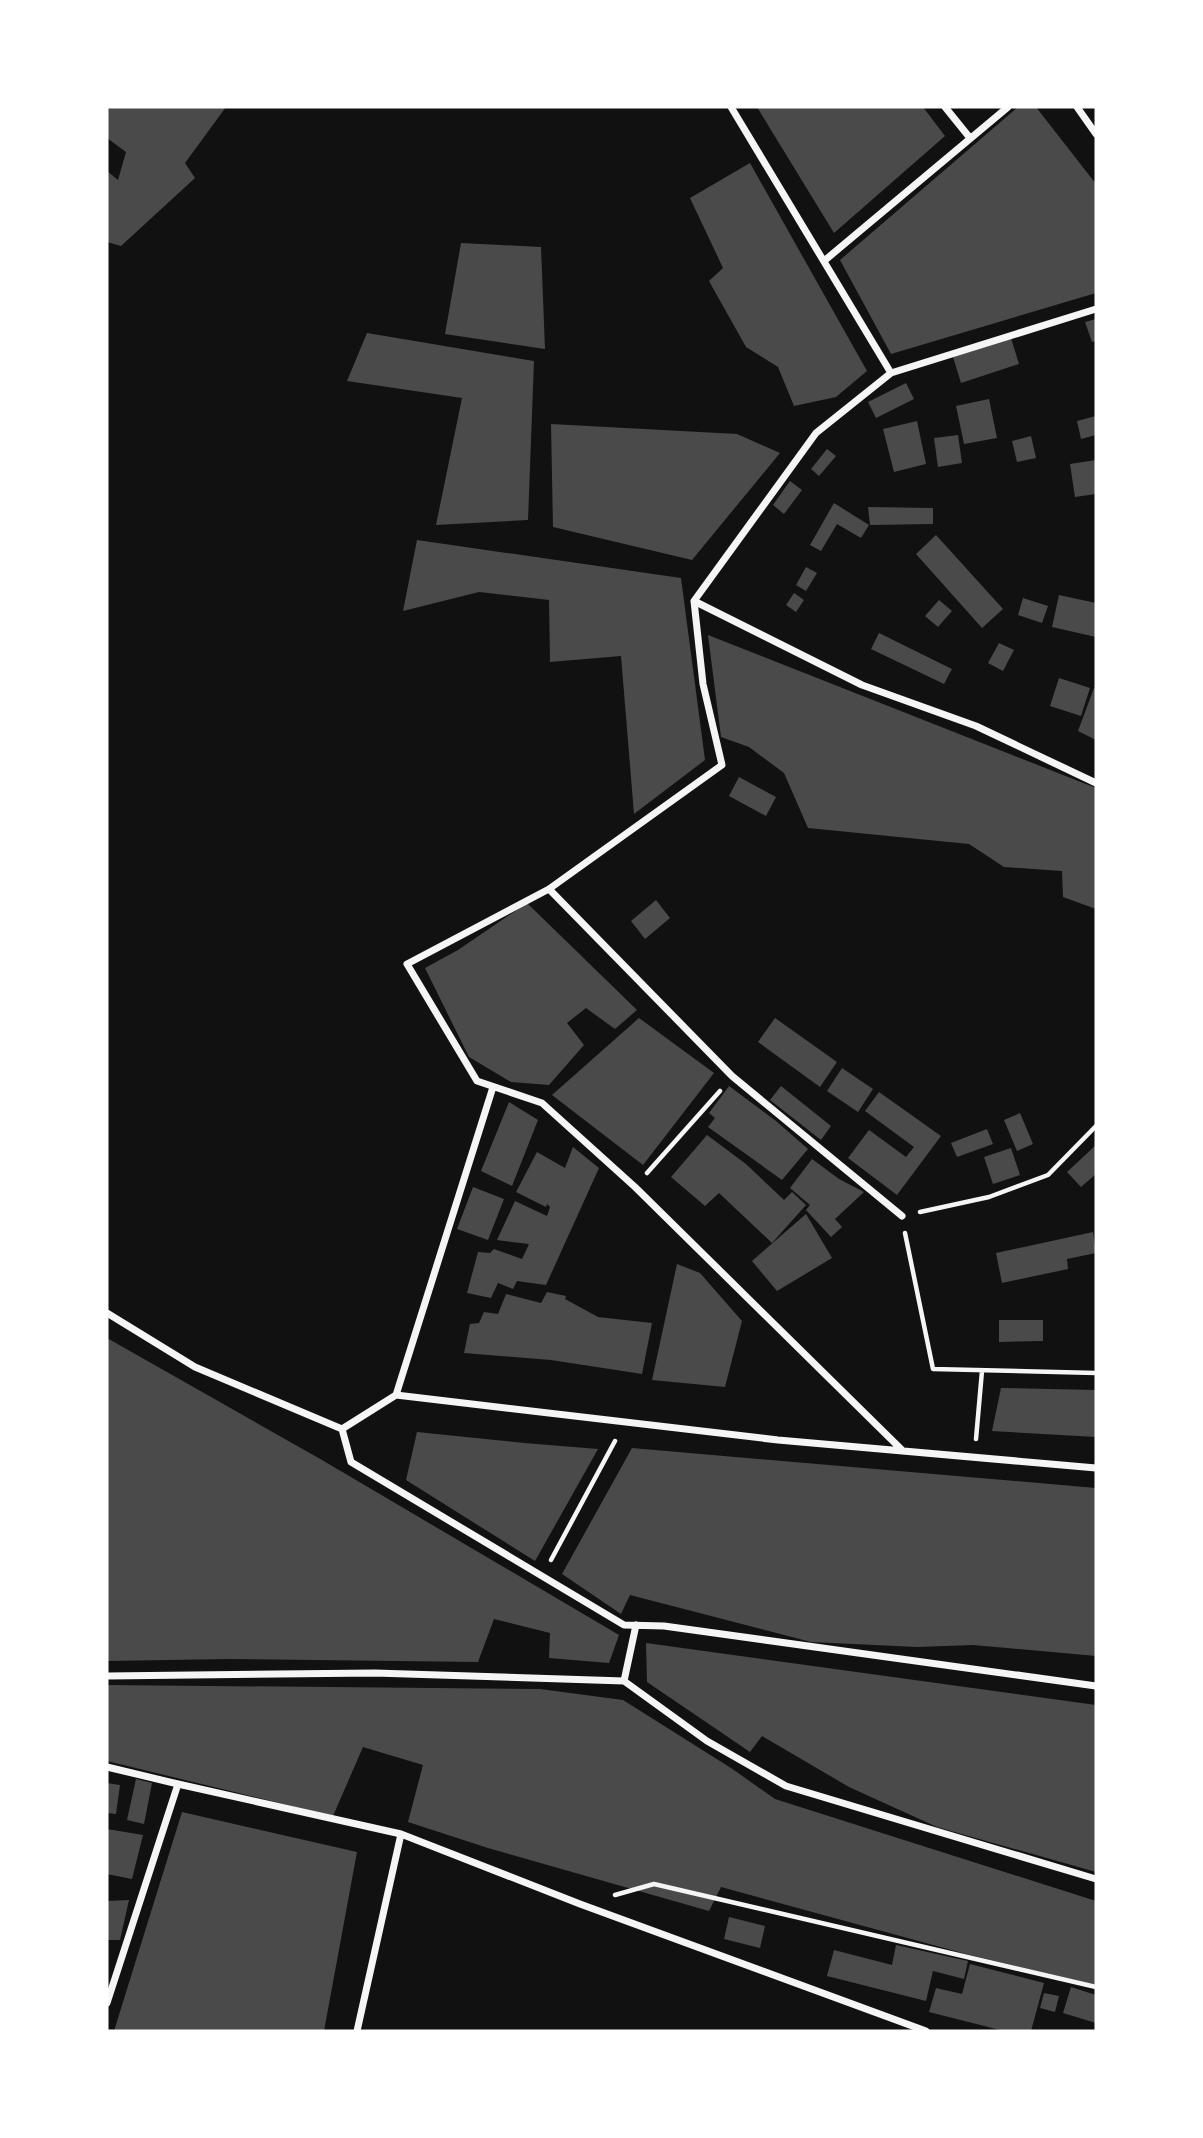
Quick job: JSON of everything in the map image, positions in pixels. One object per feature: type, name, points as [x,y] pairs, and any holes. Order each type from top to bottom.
[{"type":"street","points":[[731,107],[891,373]]},
{"type":"street","points":[[945,107],[970,138]]},
{"type":"street","points":[[824,261],[1008,107]]},
{"type":"street","points":[[1077,107],[1095,132]]},
{"type":"street","points":[[902,1450],[635,1187],[542,1103],[477,1081],[407,964],[549,889],[722,765],[703,684],[694,601],[816,433],[891,373],[1096,309]]},
{"type":"street","points":[[694,601],[862,685],[976,726],[1096,782]]},
{"type":"street","points":[[549,889],[732,1076],[902,1216]]},
{"type":"street","points":[[396,1395],[494,1087]]},
{"type":"street","points":[[107,1313],[195,1367],[342,1429]]},
{"type":"street","points":[[342,1429],[396,1395],[778,1440],[1096,1468]]},
{"type":"street","points":[[342,1429],[351,1462],[624,1625],[677,1628],[1096,1686]]},
{"type":"street","points":[[624,1681],[636,1625]]},
{"type":"street","points":[[107,1676],[375,1673],[624,1681],[707,1741],[786,1786],[1096,1879]]},
{"type":"street","points":[[107,1766],[401,1834],[580,1904],[926,2031]]},
{"type":"street","points":[[107,2003],[178,1784]]},
{"type":"street","points":[[356,2031],[401,1834]]},
{"type":"path","points":[[635,1187],[732,1076]]},
{"type":"path","points":[[1096,1128],[1048,1175],[989,1197],[902,1216],[933,1369],[1096,1373]]},
{"type":"path","points":[[975,1457],[982,1371]]},
{"type":"path","points":[[542,1576],[626,1422]]},
{"type":"path","points":[[580,1904],[654,1884],[1096,1987]]},
{"type":"building","points":[[107,107],[226,107],[185,163],[195,178],[121,246],[107,242],[107,171],[118,180],[126,152],[107,138]]},
{"type":"building","points":[[757,107],[923,107],[945,136],[834,233]]},
{"type":"building","points":[[1018,107],[1036,107],[1096,184],[1096,293],[891,354],[840,260]]},
{"type":"building","points":[[750,163],[867,371],[836,397],[794,406],[778,367],[746,347],[709,281],[723,268],[690,198]]},
{"type":"building","points":[[461,243],[541,247],[545,349],[445,334]]},
{"type":"building","points":[[1096,319],[1096,341],[1092,342],[1085,322]]},
{"type":"building","points":[[367,333],[534,361],[528,520],[436,525],[462,398],[347,381]]},
{"type":"building","points":[[1011,338],[1019,364],[961,383],[953,357]]},
{"type":"building","points":[[906,383],[914,399],[876,418],[868,402]]},
{"type":"building","points":[[989,399],[997,438],[964,444],[956,406]]},
{"type":"building","points":[[1096,416],[1096,435],[1081,439],[1077,421]]},
{"type":"building","points":[[917,421],[926,464],[894,472],[883,429]]},
{"type":"building","points":[[551,424],[737,434],[780,453],[692,560],[553,527]]},
{"type":"building","points":[[958,435],[962,463],[938,467],[934,438]]},
{"type":"building","points":[[1031,436],[1036,458],[1017,462],[1012,441]]},
{"type":"building","points":[[827,449],[836,456],[819,476],[811,469]]},
{"type":"building","points":[[1096,460],[1096,494],[1075,497],[1070,464]]},
{"type":"building","points":[[790,481],[802,490],[784,514],[773,505]]},
{"type":"building","points":[[834,503],[869,525],[861,538],[837,524],[821,551],[810,545]]},
{"type":"building","points":[[868,507],[933,508],[933,524],[870,525]]},
{"type":"building","points":[[936,535],[1003,609],[982,628],[916,554]]},
{"type":"building","points":[[417,540],[681,578],[705,760],[634,814],[621,656],[550,662],[549,600],[479,592],[403,611]]},
{"type":"building","points":[[806,567],[817,573],[806,591],[796,585]]},
{"type":"building","points":[[794,593],[804,600],[796,612],[786,605]]},
{"type":"building","points":[[1059,595],[1096,603],[1096,637],[1052,627]]},
{"type":"building","points":[[1023,598],[1048,606],[1042,623],[1018,615]]},
{"type":"building","points":[[939,600],[952,611],[938,627],[925,616]]},
{"type":"building","points":[[879,633],[952,669],[944,684],[871,649]]},
{"type":"building","points":[[708,635],[1096,788],[1096,909],[1063,897],[1062,871],[1004,867],[969,844],[808,828],[784,773],[749,747],[721,737]]},
{"type":"building","points":[[999,643],[1014,650],[1003,671],[988,663]]},
{"type":"building","points":[[1059,678],[1090,688],[1081,716],[1050,706]]},
{"type":"building","points":[[1094,688],[1096,689],[1096,740],[1078,731]]},
{"type":"building","points":[[739,777],[776,797],[766,816],[729,796]]},
{"type":"building","points":[[656,900],[670,918],[645,939],[631,921]]},
{"type":"building","points":[[527,903],[637,1010],[615,1029],[586,1008],[567,1023],[584,1045],[549,1085],[511,1082],[469,1057],[425,968],[458,950]]},
{"type":"building","points":[[639,1018],[714,1073],[643,1165],[552,1095]]},
{"type":"building","points":[[775,1018],[837,1062],[820,1087],[758,1042]]},
{"type":"building","points":[[842,1068],[873,1089],[858,1112],[827,1091]]},
{"type":"building","points":[[729,1086],[808,1149],[782,1180],[708,1127],[715,1118],[709,1113]]},
{"type":"building","points":[[781,1086],[831,1126],[821,1140],[770,1100]]},
{"type":"building","points":[[879,1092],[941,1136],[897,1195],[848,1158],[869,1130],[906,1157],[914,1147],[865,1111]]},
{"type":"building","points":[[509,1102],[538,1120],[512,1186],[481,1171]]},
{"type":"building","points":[[1020,1113],[1033,1144],[1017,1151],[1004,1120]]},
{"type":"building","points":[[987,1129],[993,1144],[957,1157],[951,1143]]},
{"type":"building","points":[[707,1135],[746,1164],[784,1200],[792,1192],[806,1205],[772,1243],[719,1193],[705,1206],[671,1177]]},
{"type":"building","points":[[1096,1145],[1096,1174],[1081,1187],[1067,1172]]},
{"type":"building","points":[[573,1147],[599,1168],[546,1285],[517,1281],[513,1289],[498,1283],[491,1298],[467,1293],[478,1252],[490,1253],[494,1249],[522,1259],[529,1244],[497,1240],[515,1201],[547,1216],[550,1207],[547,1204],[546,1207],[516,1192],[537,1152],[565,1168]]},
{"type":"building","points":[[1011,1148],[1020,1175],[993,1184],[984,1157]]},
{"type":"building","points":[[812,1159],[839,1179],[864,1192],[835,1219],[842,1227],[831,1237],[806,1210],[810,1205],[790,1188]]},
{"type":"building","points":[[473,1187],[504,1199],[488,1240],[457,1229]]},
{"type":"building","points":[[806,1214],[832,1258],[777,1291],[752,1261]]},
{"type":"building","points":[[1093,1232],[1096,1253],[1067,1259],[1068,1269],[1002,1283],[996,1253]]},
{"type":"building","points":[[677,1264],[700,1273],[742,1321],[725,1387],[652,1380]]},
{"type":"building","points":[[547,1292],[566,1296],[565,1299],[598,1317],[652,1323],[642,1374],[551,1360],[464,1353],[470,1324],[479,1323],[484,1312],[498,1314],[506,1294],[541,1303]]},
{"type":"building","points":[[999,1320],[1043,1320],[1043,1341],[999,1342]]},
{"type":"building","points":[[107,1338],[322,1460],[619,1635],[609,1663],[549,1658],[550,1633],[494,1619],[478,1662],[229,1659],[107,1661]]},
{"type":"building","points":[[1001,1388],[1096,1390],[1096,1437],[992,1431]]},
{"type":"building","points":[[417,1432],[598,1449],[535,1561],[406,1480]]},
{"type":"building","points":[[632,1448],[1096,1488],[1096,1656],[973,1645],[917,1647],[811,1642],[630,1595],[621,1614],[562,1574]]},
{"type":"building","points":[[646,1643],[1096,1705],[1096,1872],[937,1827],[849,1787],[762,1736],[750,1752],[647,1682]]},
{"type":"building","points":[[107,1685],[540,1689],[623,1700],[775,1799],[1096,1901],[1096,1985],[966,1954],[721,1887],[709,1911],[488,1848],[408,1822],[423,1765],[363,1747],[333,1816],[107,1761]]},
{"type":"building","points":[[136,1779],[152,1783],[144,1824],[127,1820]]},
{"type":"building","points":[[107,1783],[120,1785],[116,1814],[107,1813]]},
{"type":"building","points":[[182,1812],[357,1852],[324,2031],[114,2031]]},
{"type":"building","points":[[107,1829],[143,1835],[132,1879],[107,1874]]},
{"type":"building","points":[[129,1900],[120,1940],[107,1940],[107,1901]]},
{"type":"building","points":[[729,1917],[765,1926],[760,1948],[724,1939]]},
{"type":"building","points":[[896,1945],[968,1961],[964,1979],[933,1971],[926,2001],[827,1976],[834,1950],[892,1965]]},
{"type":"building","points":[[970,1964],[1044,1983],[1031,2031],[1004,2031],[929,2012],[936,1988],[962,1994]]},
{"type":"building","points":[[1071,1987],[1096,1995],[1096,2023],[1063,2013]]},
{"type":"building","points":[[1044,1993],[1059,1996],[1055,2012],[1040,2008]]}]
